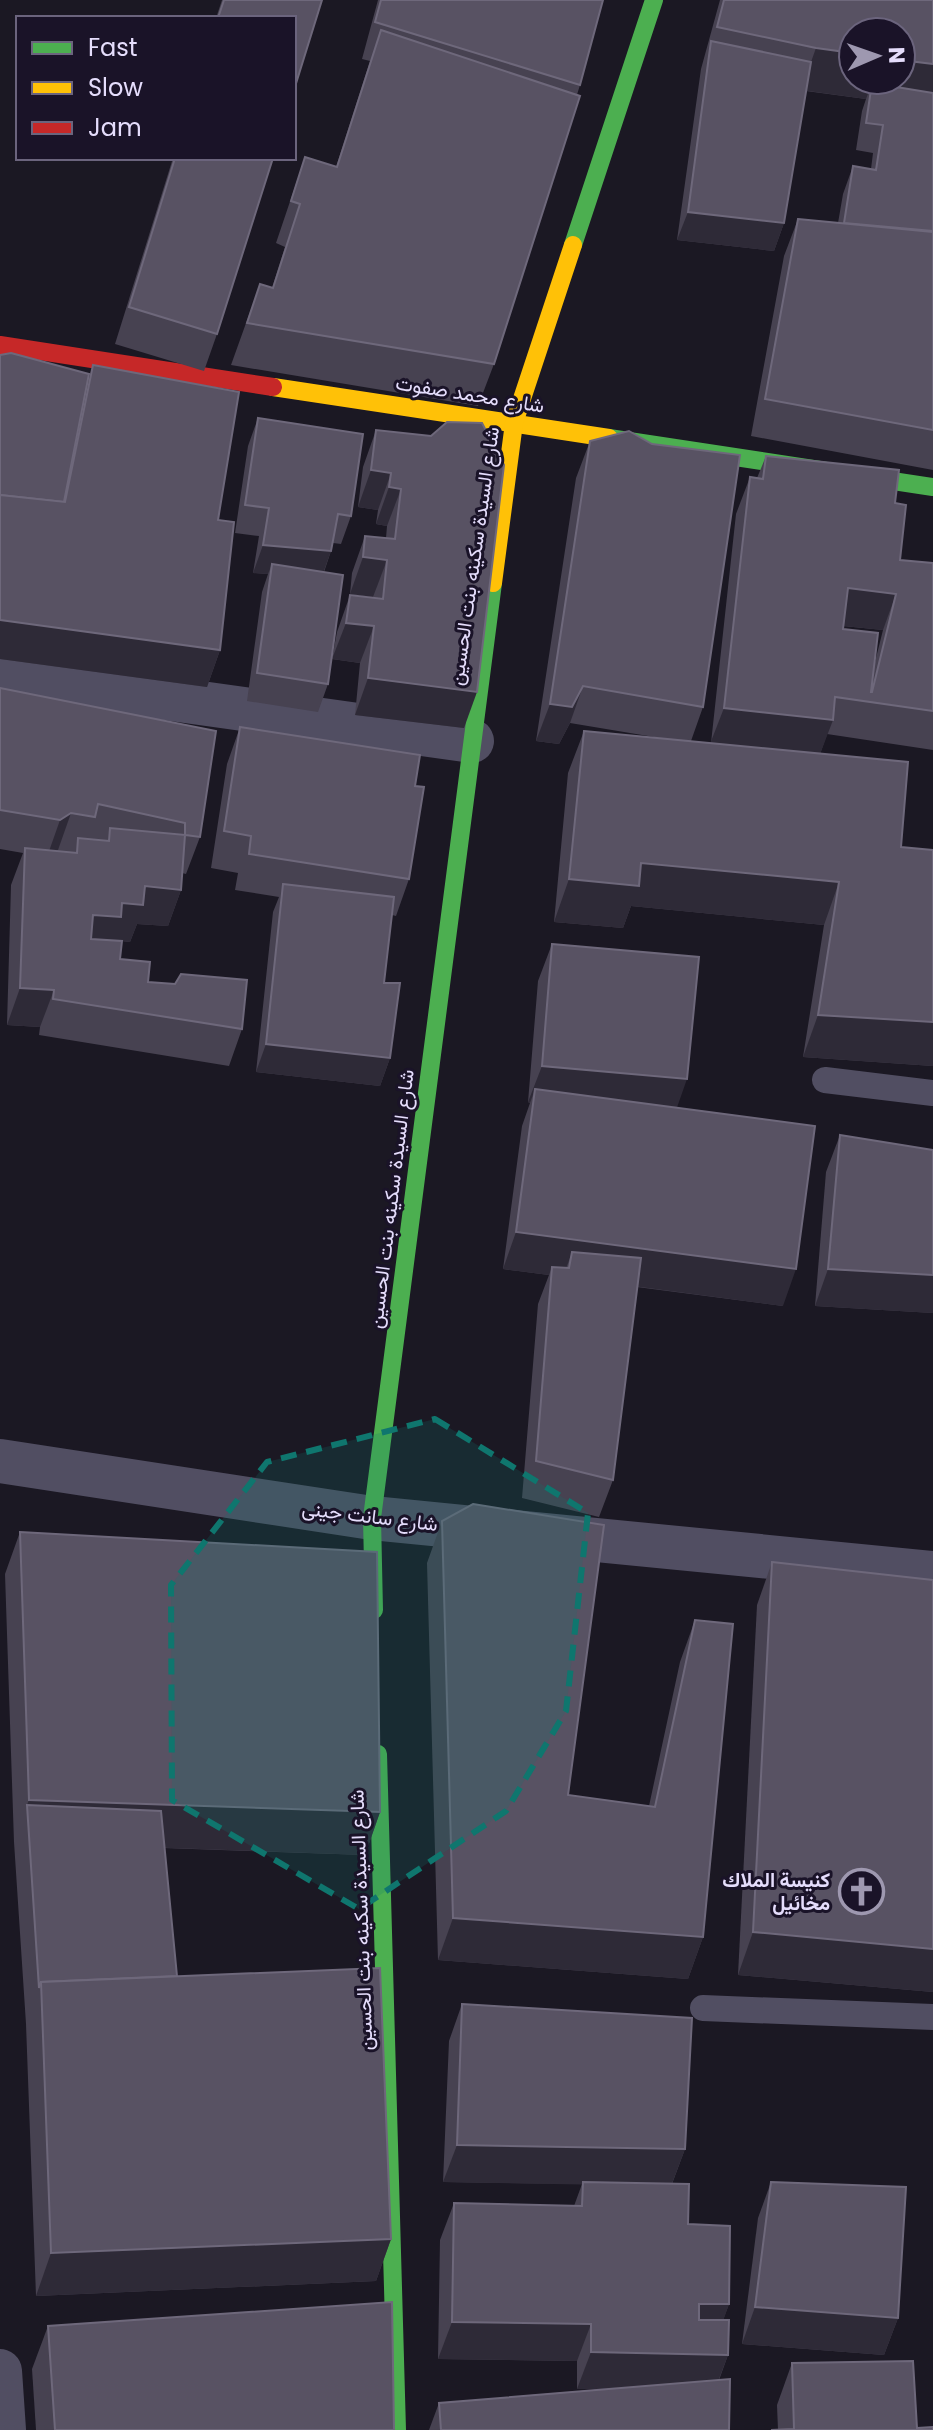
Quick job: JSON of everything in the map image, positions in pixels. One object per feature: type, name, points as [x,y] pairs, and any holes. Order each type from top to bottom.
[{"type":"street","name":"شارع السيدة سكينه بنت الحسين","points":[[375,1628],[372,1518],[514,423],[654,0]]},
{"type":"street","name":"شارع محمد صفوت","points":[[0,345],[933,487]]},
{"type":"street","points":[[0,675],[472,741]]},
{"type":"street","name":"شارع سانت جينى","points":[[0,1461],[372,1518],[933,1573]]},
{"type":"street","name":"شارع السيدة سكينه بنت الحسين","points":[[378,1738],[397,2430]]},
{"type":"street","points":[[0,2371],[4,2430]]},
{"type":"lane","points":[[825,1080],[933,1093]]},
{"type":"lane","points":[[703,2008],[933,2017]]},
{"type":"highlighted area","points":[[435,1419],[588,1513],[566,1711],[506,1811],[359,1909],[172,1800],[171,1585],[267,1462]]},
{"type":"building","points":[[224,0],[322,0],[296,84],[296,16],[219,16]]},
{"type":"building","points":[[381,0],[603,0],[580,85],[375,22]]},
{"type":"building","points":[[724,0],[933,0],[933,64],[917,62],[917,16],[837,16],[837,51],[717,27]]},
{"type":"building","points":[[381,30],[580,96],[494,364],[247,323],[260,284],[273,288],[300,204],[291,201],[305,157],[337,167]]},
{"type":"building","points":[[711,41],[811,62],[784,223],[688,212]]},
{"type":"building","points":[[917,90],[933,93],[933,231],[844,223],[853,166],[876,170],[883,125],[866,123],[870,96],[917,96]]},
{"type":"building","points":[[174,160],[272,160],[217,334],[129,307]]},
{"type":"building","points":[[798,219],[933,232],[933,430],[765,399]]},
{"type":"building","points":[[11,353],[89,374],[64,502],[0,495],[0,355]]},
{"type":"building","points":[[93,365],[239,392],[218,520],[234,522],[220,650],[0,620],[0,495],[65,502]]},
{"type":"building","points":[[258,418],[363,434],[351,516],[338,514],[331,551],[263,545],[269,508],[245,505]]},
{"type":"building","points":[[447,422],[482,423],[504,465],[477,692],[368,678],[374,626],[346,623],[350,595],[383,599],[387,560],[363,557],[365,536],[395,539],[401,489],[389,487],[391,473],[371,470],[376,430],[431,436]]},
{"type":"building","points":[[629,431],[652,444],[740,455],[703,707],[583,686],[572,707],[550,704],[590,441]]},
{"type":"building","points":[[766,456],[899,470],[895,503],[906,505],[900,560],[933,563],[933,711],[835,697],[833,720],[724,708],[750,477],[763,479]],"holes":[[[848,588],[896,594],[872,692],[871,692],[878,633],[843,629]]]},
{"type":"building","points":[[272,564],[343,575],[328,684],[257,673]]},
{"type":"building","points":[[0,688],[216,731],[200,837],[185,835],[185,823],[98,804],[95,817],[71,813],[60,820],[0,810]]},
{"type":"building","points":[[240,727],[420,755],[415,786],[424,787],[409,879],[249,854],[251,836],[224,831]]},
{"type":"building","points":[[584,731],[908,762],[901,847],[933,850],[933,1022],[818,1015],[839,882],[641,863],[639,886],[569,879]]},
{"type":"building","points":[[110,828],[185,835],[181,890],[145,886],[143,905],[122,903],[121,917],[93,915],[91,939],[122,941],[120,959],[150,962],[148,982],[175,984],[181,974],[247,980],[242,1029],[53,999],[54,990],[20,988],[25,848],[77,853],[78,838],[109,841]]},
{"type":"building","points":[[283,884],[394,897],[384,983],[400,983],[390,1058],[266,1044]]},
{"type":"building","points":[[552,944],[699,957],[687,1079],[542,1066]]},
{"type":"building","points":[[535,1089],[815,1126],[796,1269],[516,1232]]},
{"type":"building","points":[[840,1135],[933,1150],[933,1275],[828,1269]]},
{"type":"building","points":[[572,1252],[641,1258],[613,1480],[536,1461],[552,1267],[569,1268]]},
{"type":"building","points":[[473,1504],[604,1525],[568,1795],[655,1807],[695,1620],[733,1624],[703,1937],[453,1918],[442,1521]]},
{"type":"building","points":[[20,1532],[377,1552],[380,1812],[29,1800]]},
{"type":"building","points":[[772,1562],[933,1580],[933,1949],[753,1932]]},
{"type":"building","points":[[27,1805],[161,1811],[177,1976],[41,1982],[39,1988]]},
{"type":"building","points":[[380,1968],[391,2239],[51,2253],[41,1982]]},
{"type":"building","points":[[462,2004],[692,2018],[685,2149],[457,2145]]},
{"type":"building","points":[[583,2182],[689,2184],[688,2224],[730,2226],[729,2304],[699,2304],[699,2320],[729,2320],[728,2355],[591,2352],[591,2324],[452,2322],[454,2203],[582,2206]]},
{"type":"building","points":[[771,2182],[906,2187],[898,2318],[755,2307]]},
{"type":"building","points":[[392,2302],[394,2430],[55,2430],[48,2326]]},
{"type":"building","points":[[913,2361],[917,2428],[933,2427],[933,2430],[771,2430],[794,2429],[792,2363]]},
{"type":"building","points":[[730,2379],[729,2430],[441,2430],[439,2403]]},
{"type":"traffic: fast","points":[[573,245],[654,0]]},
{"type":"traffic: fast","points":[[609,438],[933,487]]},
{"type":"traffic: fast","points":[[374,1610],[372,1518],[493,583]]},
{"type":"traffic: fast","points":[[378,1754],[397,2430]]},
{"type":"traffic: slow","points":[[493,583],[514,423],[573,245]]},
{"type":"traffic: slow","points":[[273,387],[609,438]]},
{"type":"traffic: jam","points":[[0,345],[273,387]]},
{"type":"place","name":"كنيسة الملاك مخائيل","points":[[861,1892]]}]
